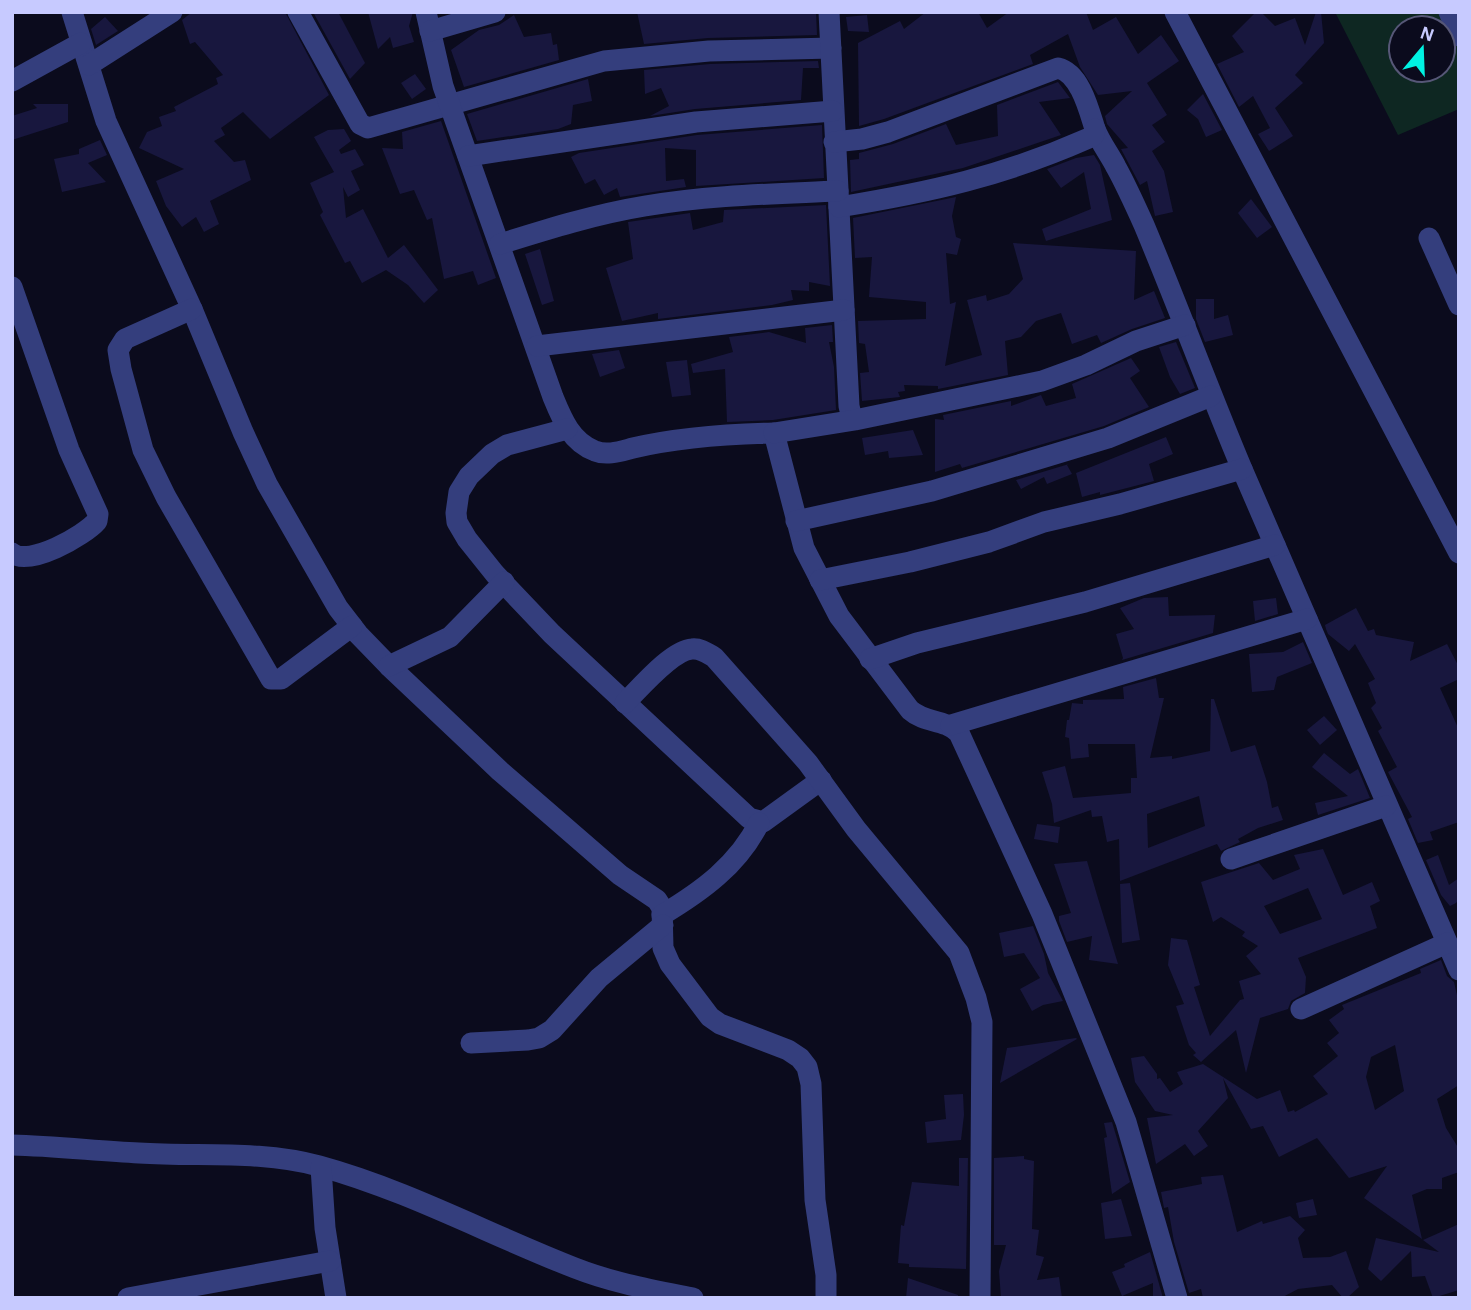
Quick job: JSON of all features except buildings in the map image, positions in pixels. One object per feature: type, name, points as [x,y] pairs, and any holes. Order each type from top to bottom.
[{"type":"street","points":[[72,12],[106,121],[267,484],[338,608],[389,666],[500,771],[620,875],[657,900],[662,908],[663,948],[670,964],[710,1017],[720,1024],[777,1044],[800,1058],[807,1067],[811,1084],[815,1200],[826,1275],[826,1298]]},
{"type":"street","points":[[89,65],[172,12]]},
{"type":"street","points":[[298,12],[363,127],[371,128],[604,61],[709,51],[831,48]]},
{"type":"street","points":[[495,12],[428,22],[443,86],[553,397],[567,429],[579,442],[595,451],[611,453],[668,440],[727,433],[774,433],[1042,381],[1086,365],[1136,341],[1185,325]]},
{"type":"street","points":[[829,12],[834,142],[852,419]]},
{"type":"street","points":[[1175,12],[1459,554]]},
{"type":"street","points":[[1448,12],[1459,36]]},
{"type":"street","points":[[12,81],[81,43]]},
{"type":"street","points":[[834,142],[862,139],[888,132],[1058,68],[1065,69],[1077,84],[1095,129],[1139,214],[1204,370],[1211,396],[1459,971]]},
{"type":"street","points":[[468,156],[696,121],[833,111]]},
{"type":"street","points":[[500,244],[559,226],[645,206],[717,198],[838,199],[921,193],[1014,169],[1089,138],[1093,136],[1095,129]]},
{"type":"street","points":[[1429,238],[1459,305]]},
{"type":"street","points":[[12,286],[69,450],[98,514],[97,521],[81,535],[36,556],[25,558],[12,553]]},
{"type":"street","points":[[191,309],[125,339],[118,350],[130,407],[143,450],[166,497],[271,679],[281,679],[352,626]]},
{"type":"street","points":[[537,346],[844,310]]},
{"type":"street","points":[[796,521],[957,484],[1108,438],[1211,396]]},
{"type":"street","points":[[567,429],[507,446],[492,454],[469,476],[456,504],[457,522],[467,539],[552,634],[749,818],[759,822],[767,820],[821,780]]},
{"type":"street","points":[[774,433],[804,548],[820,580],[839,616],[901,702],[918,717],[951,725],[1307,619]]},
{"type":"street","points":[[820,580],[910,562],[989,542],[1044,522],[1120,505],[1242,469]]},
{"type":"street","points":[[870,659],[917,643],[1085,602],[1275,545]]},
{"type":"street","points":[[389,666],[450,637],[504,582]]},
{"type":"street","points":[[625,702],[678,654],[689,649],[705,652],[722,666],[821,780],[856,828],[959,953],[982,1022],[980,1298]]},
{"type":"street","points":[[951,725],[959,733],[975,766],[1042,914],[1121,1109],[1177,1298]]},
{"type":"street","points":[[1231,859],[1387,806]]},
{"type":"street","points":[[471,1043],[539,1038],[552,1030],[599,978],[741,853],[759,822]]},
{"type":"street","points":[[1301,1009],[1447,943]]},
{"type":"street","points":[[12,1145],[139,1153],[263,1156],[321,1167],[453,1216],[576,1268],[616,1282],[693,1298]]},
{"type":"street","points":[[321,1167],[335,1298]]},
{"type":"street","points":[[128,1298],[330,1261]]},
{"type":"green space","points":[[1335,12],[1459,12],[1459,109],[1398,135]]}]
